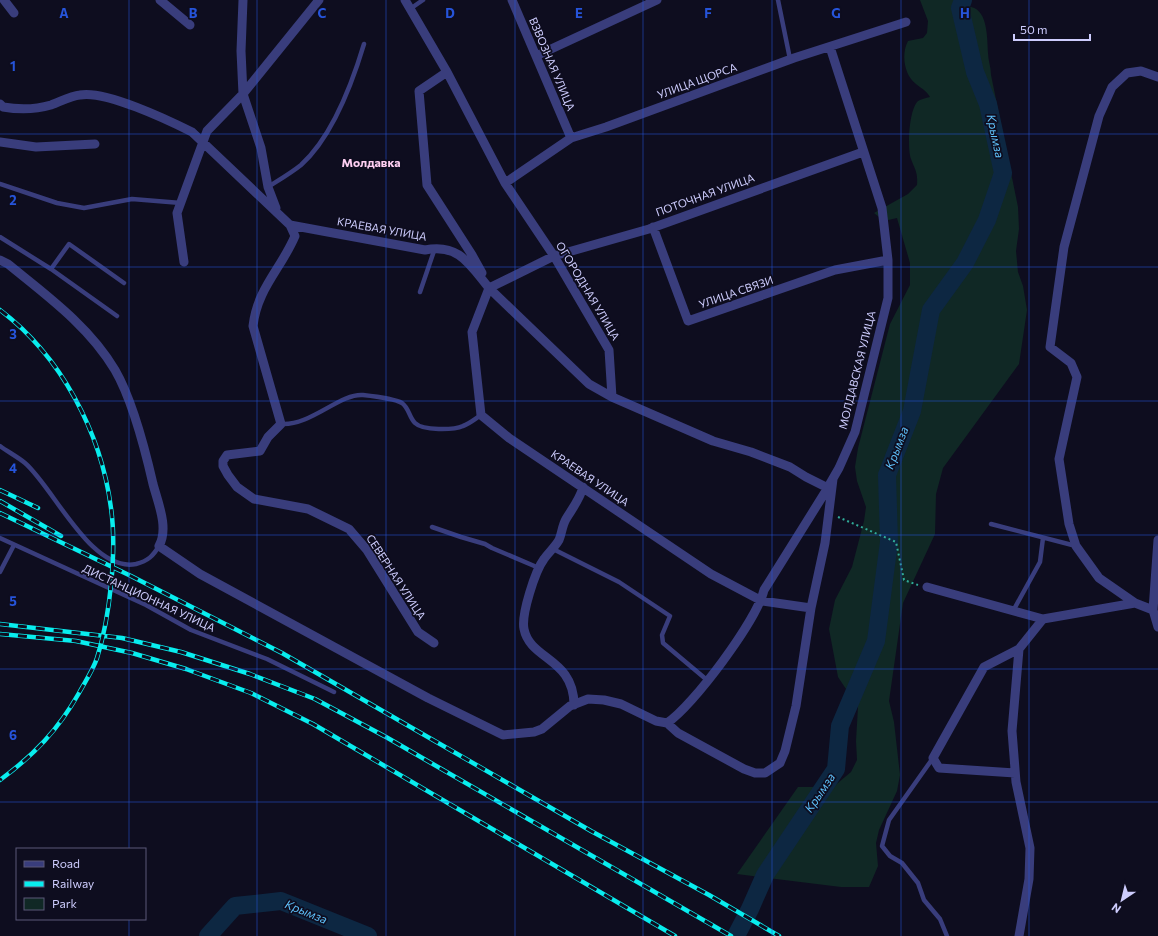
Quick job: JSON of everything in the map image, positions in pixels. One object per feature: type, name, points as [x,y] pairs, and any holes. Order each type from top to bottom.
[{"type":"street","points":[[4,0],[14,13]]},
{"type":"street","points":[[160,0],[190,26]]},
{"type":"street","points":[[243,0],[241,51],[243,94],[261,148],[271,198],[280,215]]},
{"type":"street","points":[[184,262],[177,213],[207,131],[243,94],[319,0]]},
{"type":"street","name":"ОГОРОДНАЯ УЛИЦА","points":[[405,0],[447,72],[505,182],[554,256],[609,350],[612,397]]},
{"type":"street","name":"ВЗВОЗНАЯ УЛИЦА","points":[[512,0],[571,138]]},
{"type":"street","points":[[536,56],[657,0]]},
{"type":"street","name":"УЛИЦА ЩОРСА","points":[[505,182],[571,138],[606,128],[790,59],[906,22]]},
{"type":"street","name":"МОЛДАВСКАЯ УЛИЦА","points":[[666,723],[674,718],[707,680],[739,637],[762,601],[764,590],[833,479],[855,432],[888,298],[888,260],[882,208],[830,47]]},
{"type":"street","points":[[1156,611],[1135,603],[1099,578],[1076,546],[1069,524],[1059,459],[1077,377],[1071,363],[1050,347],[1064,248],[1099,116],[1112,86],[1127,73],[1141,71],[1158,77]]},
{"type":"street","points":[[447,72],[419,91],[427,185],[472,254],[489,288],[588,384],[612,397],[713,441],[751,452],[790,467],[828,488]]},
{"type":"street","points":[[0,104],[3,107],[30,110],[80,95],[97,94],[174,122],[192,132],[290,225],[295,236],[289,251],[260,295],[254,310],[252,326],[281,424]]},
{"type":"street","points":[[0,142],[36,147],[95,144]]},
{"type":"street","name":"ПОТОЧНАЯ УЛИЦА","points":[[489,288],[554,256],[653,227],[863,152]]},
{"type":"street","name":"КРАЕВАЯ УЛИЦА","points":[[290,225],[425,250],[439,247],[458,254],[465,259],[489,288]]},
{"type":"street","name":"УЛИЦА СВЯЗИ","points":[[653,227],[688,321],[835,270],[888,260]]},
{"type":"street","points":[[0,260],[8,264],[58,306],[90,336],[114,369],[124,388],[150,468],[162,517],[163,538],[159,546],[200,574],[428,698],[503,735],[534,732],[542,729],[574,705],[588,700],[604,700],[621,704],[656,721],[666,723],[678,732],[744,769],[755,773],[765,773],[773,769],[780,762],[785,751],[796,706],[811,608],[829,514],[833,479]]},
{"type":"street","points":[[481,415],[472,332],[489,288]]},
{"type":"street","name":"КРАЕВАЯ УЛИЦА","points":[[481,415],[509,438],[711,574],[762,601],[811,608]]},
{"type":"street","name":"СЕВЕРНАЯ УЛИЦА","points":[[281,424],[268,436],[260,451],[227,455],[223,461],[223,466],[228,475],[237,487],[254,499],[308,509],[349,529],[367,550],[418,632],[434,643]]},
{"type":"street","points":[[574,705],[574,694],[570,681],[561,669],[530,642],[524,629],[524,616],[538,568],[544,558],[553,550],[560,538],[565,522],[583,487]]},
{"type":"street","points":[[1158,540],[1156,611],[1158,627]]},
{"type":"street","points":[[927,587],[1043,619],[1135,603]]},
{"type":"street","points":[[1015,772],[939,768],[932,758],[984,667],[1019,649],[1043,619]]},
{"type":"street","points":[[1019,649],[1012,731],[1015,772],[1030,848],[1029,879],[1019,936]]},
{"type":"lane","points":[[410,9],[423,0]]},
{"type":"lane","points":[[778,0],[790,59]]},
{"type":"lane","points":[[268,187],[301,165],[316,148],[328,130],[353,80],[364,44]]},
{"type":"lane","points":[[0,184],[57,204],[84,208],[132,199],[181,203]]},
{"type":"lane","points":[[0,238],[52,269],[117,316]]},
{"type":"lane","points":[[52,269],[69,244],[124,283]]},
{"type":"lane","points":[[420,292],[435,248]]},
{"type":"lane","points":[[281,424],[298,423],[350,398],[363,395],[402,403],[407,407],[415,423],[420,427],[451,429],[463,426],[481,415]]},
{"type":"lane","points":[[0,446],[26,464],[80,533],[91,545],[105,556],[117,563],[134,564],[146,562],[154,555],[159,546]]},
{"type":"lane","points":[[991,524],[1076,546]]},
{"type":"lane","points":[[432,527],[485,544],[538,568]]},
{"type":"lane","name":"ДИСТАНЦИОННАЯ УЛИЦА","points":[[0,538],[146,605],[191,630],[267,659],[334,692]]},
{"type":"lane","points":[[1013,611],[1040,562],[1043,538]]},
{"type":"lane","points":[[0,572],[14,545]]},
{"type":"lane","points":[[553,550],[618,582],[670,616],[662,635],[663,643],[707,680]]},
{"type":"lane","points":[[932,758],[889,820],[882,846],[890,856],[902,863],[918,882],[924,900],[940,919],[947,936]]},
{"type":"path","points":[[829,514],[896,542],[904,580],[927,587]]},
{"type":"green space","points":[[920,0],[956,0],[954,5],[960,8],[969,7],[976,9],[981,14],[984,21],[991,75],[1018,207],[1019,229],[1016,251],[1018,272],[1023,286],[1027,310],[1019,364],[943,468],[936,494],[935,534],[903,603],[889,701],[894,722],[900,775],[897,791],[879,830],[876,843],[878,866],[869,887],[841,887],[737,874],[798,787],[833,787],[851,772],[857,760],[856,741],[858,707],[838,677],[829,629],[835,600],[852,567],[864,521],[866,507],[857,481],[855,467],[858,448],[890,324],[910,285],[910,263],[897,218],[884,221],[874,213],[908,194],[917,185],[917,174],[911,159],[909,146],[911,120],[915,105],[918,101],[930,97],[912,80],[906,70],[904,58],[908,41],[923,38],[927,33],[928,21]]},
{"type":"waterway","name":"Крымза","points":[[736,936],[765,875],[836,769],[840,726],[876,641],[889,542],[887,475],[912,411],[931,310],[965,263],[987,220],[1003,173],[988,104],[975,72],[960,8],[963,0]]},
{"type":"waterway","name":"Крымза","points":[[208,936],[235,906],[281,901],[368,936]]},
{"type":"railway","points":[[0,310],[22,329],[42,350],[75,398],[88,424],[98,451],[106,480],[113,525],[113,564],[109,604],[102,642],[97,658],[63,719],[24,761],[0,780]]},
{"type":"railway","points":[[0,490],[38,508]]},
{"type":"railway","points":[[0,501],[61,536]]},
{"type":"railway","points":[[0,513],[131,576],[282,653],[591,831],[709,895],[779,936]]},
{"type":"railway","points":[[0,624],[122,638],[181,652],[250,674],[315,699],[386,737],[731,936]]},
{"type":"railway","points":[[0,634],[76,641],[132,653],[186,669],[251,693],[313,724],[675,936]]},
{"type":"district","name":"Молдавка","points":[[371,163]]}]
